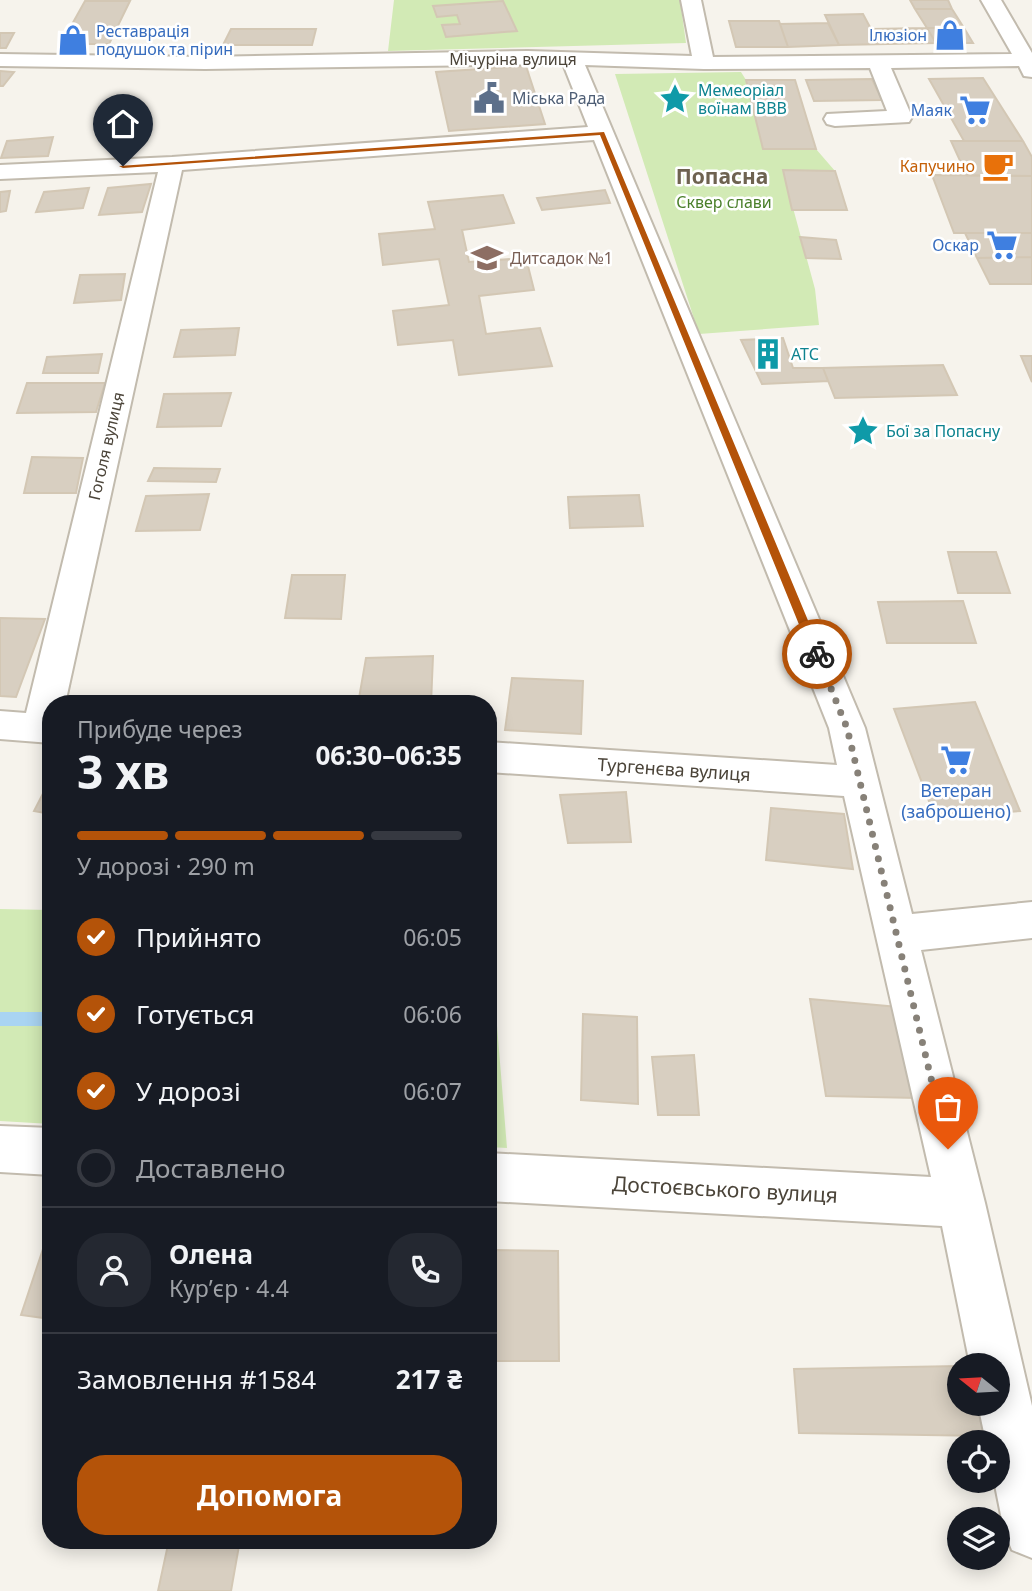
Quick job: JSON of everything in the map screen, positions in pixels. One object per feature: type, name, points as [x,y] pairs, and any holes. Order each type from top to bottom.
[{"type":"street","points":[[691,0],[704,63]]},
{"type":"street","points":[[991,0],[1029,66]]},
{"type":"street","points":[[571,58],[847,728],[961,1203],[993,1353]]},
{"type":"street","name":"Мічуріна вулиця","points":[[0,60],[205,63],[571,58],[704,63],[878,61],[1029,66]]},
{"type":"street","points":[[835,119],[901,117],[878,61]]},
{"type":"street","points":[[0,172],[172,164],[602,133]]},
{"type":"street","name":"Гоголя вулиця","points":[[53,695],[172,164]]},
{"type":"street","points":[[0,725],[42,728]]},
{"type":"street","name":"Тургенєва вулиця","points":[[497,758],[860,782]]},
{"type":"street","points":[[896,934],[1032,920]]},
{"type":"street","points":[[0,1149],[42,1151]]},
{"type":"street","name":"Достоєвського вулиця","points":[[497,1177],[961,1203]]},
{"type":"street","points":[[1008,1416],[1032,1530]]},
{"type":"green space","points":[[394,0],[680,0],[686,43],[388,51]]},
{"type":"green space","name":"Сквер слави","points":[[741,72],[746,80],[763,149],[816,149],[835,171],[783,171],[815,289],[819,325],[699,334],[615,74]]},
{"type":"green space","points":[[0,909],[42,910],[42,1123],[0,1121]]},
{"type":"green space","points":[[497,1026],[507,1148],[497,1147]]},
{"type":"building","points":[[910,0],[948,0],[952,9],[915,9]]},
{"type":"building","points":[[85,1],[130,1],[109,44],[61,44]]},
{"type":"building","points":[[503,1],[517,31],[446,37],[442,25],[460,24],[457,15],[437,17],[433,6]]},
{"type":"building","points":[[915,9],[952,9],[964,28],[927,28]]},
{"type":"building","points":[[863,14],[871,29],[927,28],[936,43],[839,45],[825,15]]},
{"type":"building","points":[[729,21],[779,21],[788,47],[736,47]]},
{"type":"building","points":[[828,23],[839,45],[788,47],[780,24]]},
{"type":"building","name":"Ілюзіон","points":[[927,28],[964,28],[973,43],[936,43]]},
{"type":"building","points":[[231,29],[316,29],[312,45],[223,45]]},
{"type":"building","points":[[0,33],[14,33],[6,48],[0,48]]},
{"type":"building","name":"Міська Рада","points":[[526,66],[545,124],[449,131],[436,72]]},
{"type":"building","points":[[0,71],[14,72],[3,86],[0,86]]},
{"type":"building","name":"Маяк","points":[[983,78],[1023,141],[964,141],[929,79]]},
{"type":"building","points":[[872,79],[882,100],[814,101],[806,80]]},
{"type":"building","points":[[746,80],[795,80],[816,149],[763,149]]},
{"type":"building","points":[[53,137],[48,156],[1,158],[7,141]]},
{"type":"building","name":"Капучино","points":[[951,141],[1023,141],[1032,157],[1032,176],[967,176]]},
{"type":"building","points":[[783,170],[835,171],[847,210],[792,210]]},
{"type":"building","points":[[932,175],[1032,176],[1032,233],[954,233]]},
{"type":"building","points":[[151,184],[142,212],[99,215],[108,188]]},
{"type":"building","points":[[89,188],[83,208],[36,212],[44,192]]},
{"type":"building","points":[[605,190],[610,203],[542,210],[537,198]]},
{"type":"building","points":[[10,191],[6,211],[0,212],[0,192]]},
{"type":"building","points":[[503,195],[514,223],[462,230],[469,262],[526,258],[534,290],[479,296],[486,334],[540,328],[552,366],[459,375],[453,340],[398,345],[393,311],[449,305],[439,259],[383,265],[379,234],[435,229],[428,202]]},
{"type":"building","name":"Оскар","points":[[965,233],[1032,233],[1032,257],[977,258]]},
{"type":"building","points":[[800,237],[836,240],[841,259],[806,258]]},
{"type":"building","points":[[1032,257],[1032,284],[990,284],[977,258]]},
{"type":"building","points":[[125,274],[121,300],[74,303],[80,275]]},
{"type":"building","points":[[239,328],[235,355],[174,357],[181,330]]},
{"type":"building","name":"АТС","points":[[783,338],[793,368],[823,368],[828,381],[762,384],[741,340]]},
{"type":"building","points":[[102,354],[98,373],[43,373],[47,357]]},
{"type":"building","points":[[1021,356],[1032,356],[1032,382]]},
{"type":"building","points":[[943,365],[957,395],[835,398],[823,368]]},
{"type":"building","points":[[27,383],[105,383],[96,412],[17,413]]},
{"type":"building","points":[[231,393],[221,426],[157,427],[164,394]]},
{"type":"building","points":[[32,457],[83,458],[76,493],[24,493]]},
{"type":"building","points":[[154,468],[220,469],[216,482],[148,481]]},
{"type":"building","points":[[209,494],[200,530],[136,531],[146,496]]},
{"type":"building","points":[[639,495],[643,526],[570,528],[568,497]]},
{"type":"building","points":[[948,552],[996,552],[1010,593],[958,593]]},
{"type":"building","points":[[292,575],[345,575],[341,619],[285,618]]},
{"type":"building","points":[[963,601],[976,643],[887,643],[878,602]]},
{"type":"building","points":[[0,618],[45,619],[16,697],[0,696]]},
{"type":"building","points":[[433,656],[431,695],[360,695],[366,658]]},
{"type":"building","points":[[512,678],[583,681],[581,734],[505,730]]},
{"type":"building","name":"Ветеран (заброшено)","points":[[975,702],[1020,811],[935,817],[894,709]]},
{"type":"building","points":[[626,792],[631,842],[568,843],[560,795]]},
{"type":"building","points":[[42,795],[42,812],[34,811]]},
{"type":"building","points":[[771,808],[844,814],[853,869],[766,860]]},
{"type":"building","points":[[810,999],[898,1007],[917,1098],[826,1096]]},
{"type":"building","points":[[583,1014],[637,1017],[638,1104],[581,1100]]},
{"type":"building","points":[[694,1055],[699,1115],[658,1115],[652,1057]]},
{"type":"building","points":[[497,1250],[558,1251],[559,1361],[497,1361]]},
{"type":"building","points":[[42,1252],[42,1318],[21,1315]]},
{"type":"building","points":[[947,1366],[947,1416],[981,1416],[985,1430],[947,1430],[947,1435],[799,1433],[794,1369]]},
{"type":"building","points":[[167,1549],[238,1549],[231,1591],[158,1591]]},
{"type":"waterway","points":[[0,1019],[42,1019]]},
{"type":"way so far","points":[[817,654],[847,728],[948,1149]]},
{"type":"place","name":"Ілюзіон","points":[[950,35]]},
{"type":"place","name":"Реставрація подушок та пірин","points":[[73,40]]},
{"type":"place","name":"Міська Рада","points":[[489,98]]},
{"type":"place","name":"Мемеоріал воїнам ВВВ","points":[[675,99]]},
{"type":"place","name":"Маяк","points":[[975,110]]},
{"type":"place","name":"Капучино","points":[[998,166]]},
{"type":"place","name":"Оскар","points":[[1002,245]]},
{"type":"place","name":"Дитсадок №1","points":[[487,258]]},
{"type":"place","name":"АТС","points":[[768,354]]},
{"type":"place","name":"Бої за Попасну","points":[[863,431]]},
{"type":"place","name":"Ветеран (заброшено)","points":[[956,760]]},
{"type":"district","name":"Попасна","points":[[722,177]]},
{"type":"route","points":[[123,166],[602,133],[817,654]]}]
